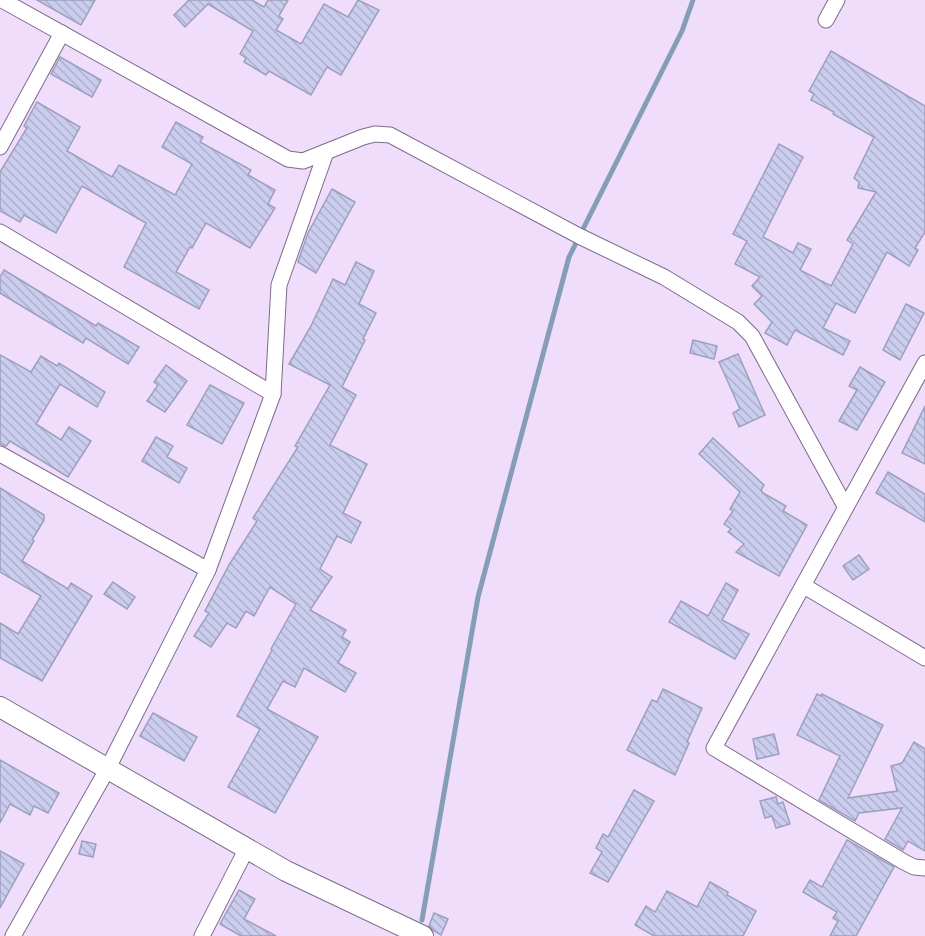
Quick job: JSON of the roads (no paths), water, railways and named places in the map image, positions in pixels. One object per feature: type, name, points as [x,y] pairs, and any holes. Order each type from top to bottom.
[{"type":"street","points":[[2,0],[288,159],[303,161],[375,134],[390,135],[579,236],[664,277],[738,322],[752,336],[845,506]]},
{"type":"street","points":[[826,20],[837,0]]},
{"type":"street","points":[[0,147],[62,33]]},
{"type":"street","points":[[13,936],[108,768],[208,570],[273,394],[279,285],[327,152]]},
{"type":"street","points":[[0,232],[273,394]]},
{"type":"street","points":[[925,363],[714,748],[904,862],[914,867],[925,868]]},
{"type":"street","points":[[0,454],[208,570]]},
{"type":"street","points":[[804,586],[925,658]]},
{"type":"street","points":[[0,708],[286,871],[423,936]]},
{"type":"street","points":[[202,936],[248,848]]},
{"type":"waterway","points":[[422,920],[478,597],[569,257],[682,31],[693,0]]}]
